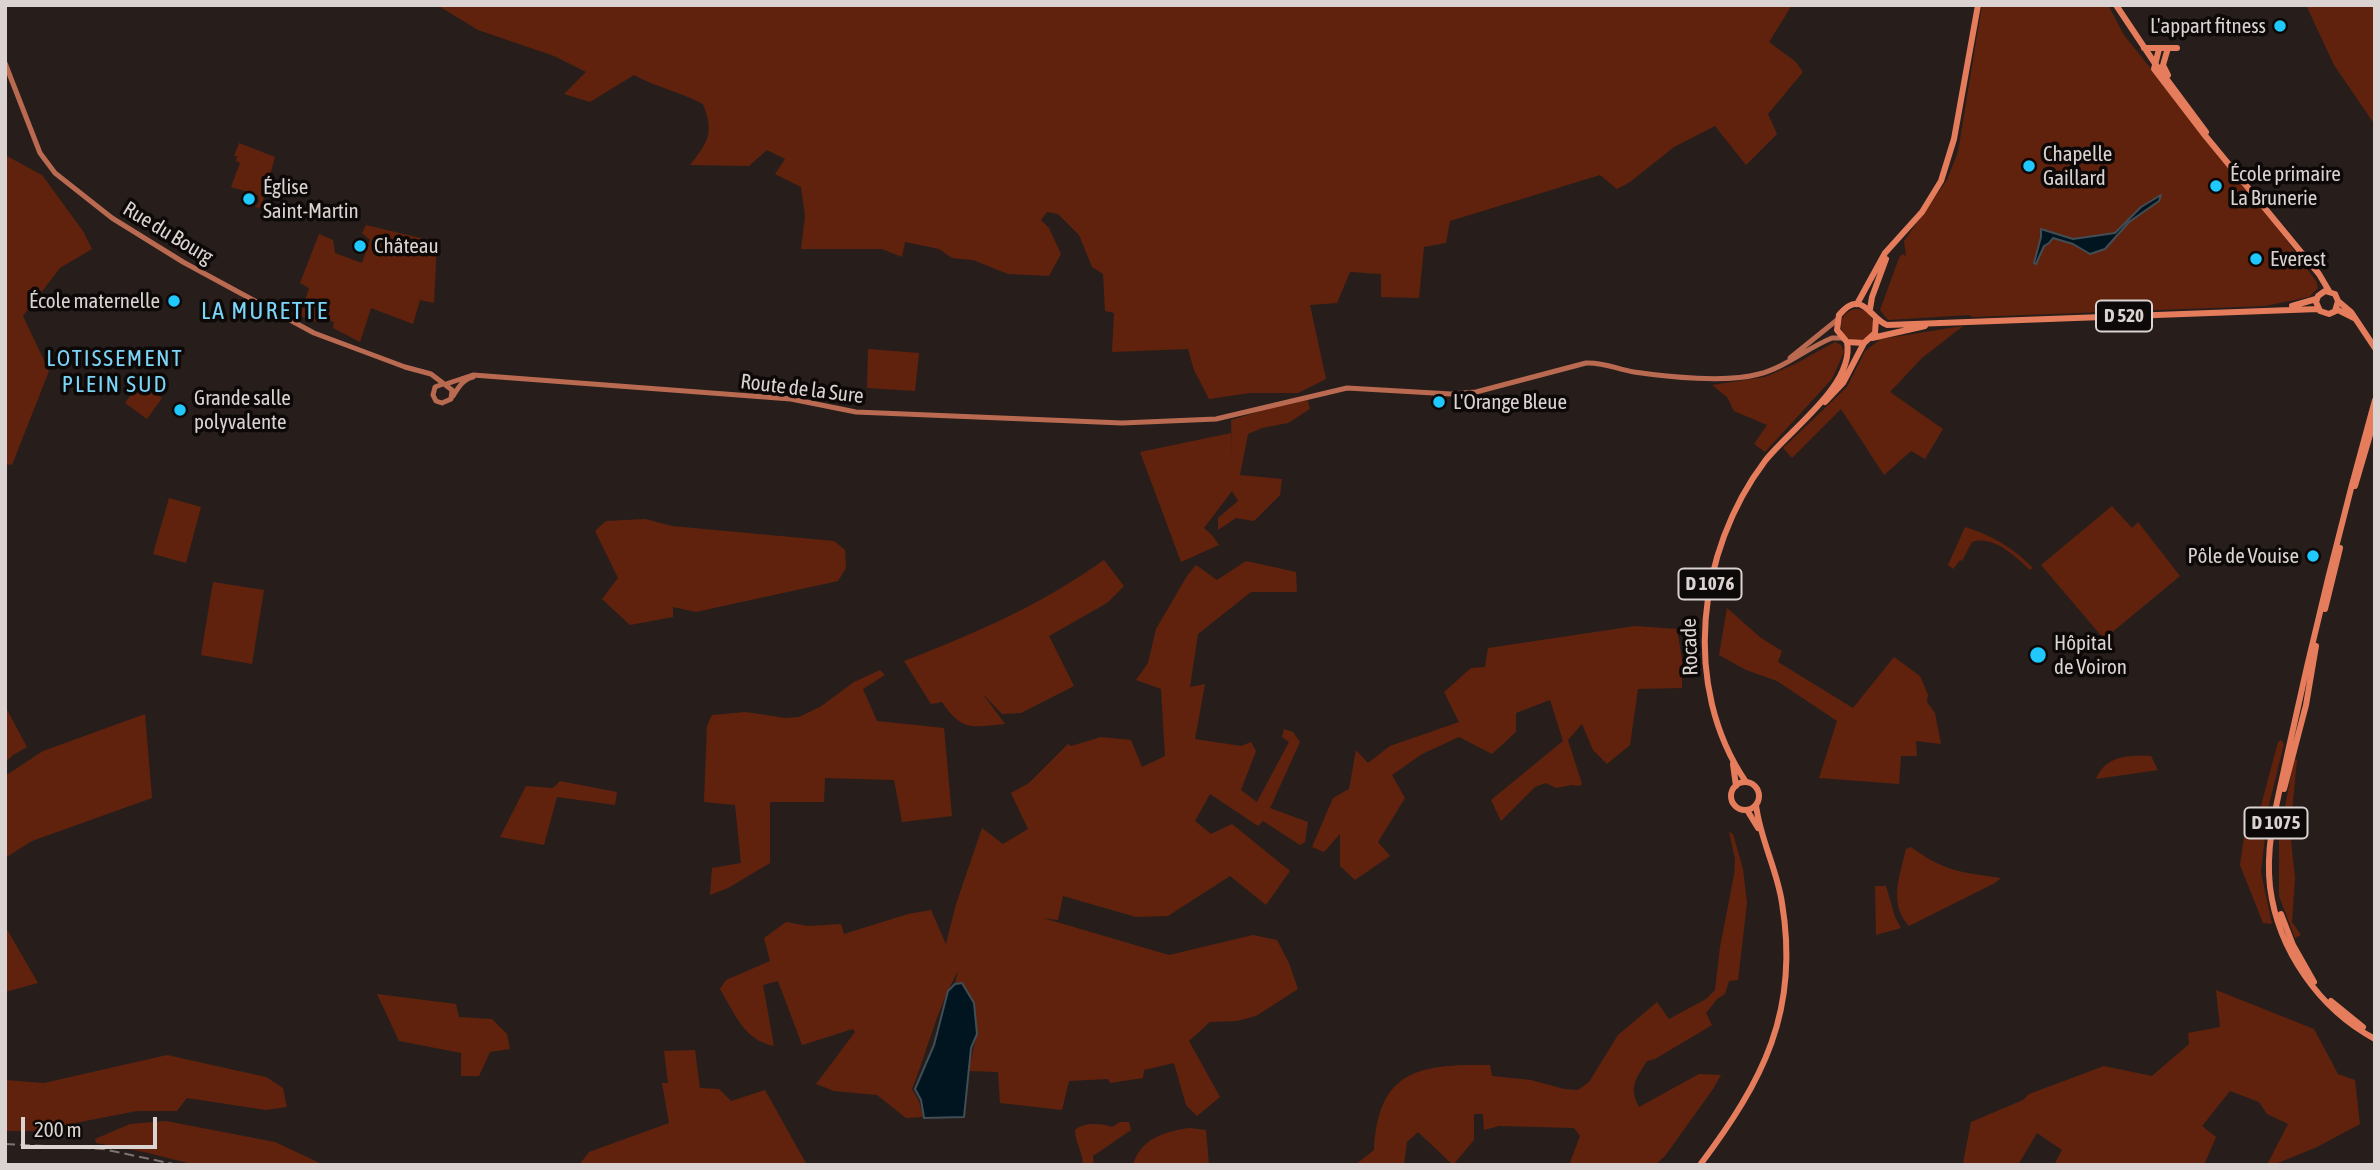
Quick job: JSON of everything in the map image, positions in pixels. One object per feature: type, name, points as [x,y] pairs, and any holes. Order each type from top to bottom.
[{"type":"main road","points":[[1782,364],[1837,320],[1844,309],[1857,304],[1880,261],[1927,204],[1946,168],[1954,139],[1978,5]]},
{"type":"main road","points":[[2116,5],[2154,66],[2212,143],[2319,274],[2329,291],[2335,294],[2375,348]]},
{"type":"main road","points":[[2144,48],[2177,48]]},
{"type":"main road","points":[[2168,48],[2164,69],[2212,143]]},
{"type":"main road","points":[[2154,66],[2159,49]]},
{"type":"main road","name":"Rue du Bourg","points":[[5,64],[40,153],[55,173],[136,234],[314,333],[431,374],[445,384]]},
{"type":"main road","points":[[2154,66],[2188,106]]},
{"type":"main road","points":[[1870,309],[1877,280],[1894,245]]},
{"type":"main road","points":[[2319,274],[2318,309],[2326,314],[2342,311],[2354,318]]},
{"type":"main road","points":[[2318,296],[2329,291]]},
{"type":"main road","name":"D 520","points":[[2283,309],[2318,296]]},
{"type":"main road","points":[[2335,311],[2338,301]]},
{"type":"main road","points":[[1782,364],[1828,339],[1844,340],[1852,344],[1864,343],[1872,338],[1877,328],[1876,318],[1870,309],[1857,304]]},
{"type":"main road","name":"D 520","points":[[1876,318],[1887,325],[2318,309]]},
{"type":"main road","points":[[1837,320],[1838,330],[1844,340]]},
{"type":"main road","name":"D 520","points":[[1872,338],[1951,322]]},
{"type":"main road","name":"Rocade","points":[[1746,782],[1733,762],[1719,726],[1709,685],[1705,634],[1710,585],[1721,544],[1742,497],[1766,460],[1825,397],[1838,378],[1848,355],[1844,340]]},
{"type":"main road","name":"Rocade","points":[[1797,426],[1839,389],[1864,343]]},
{"type":"main road","name":"Route de la Sure","points":[[445,384],[468,375],[791,399],[856,412],[1122,423],[1216,419],[1347,388],[1451,394],[1476,392],[1586,363],[1601,363],[1634,372],[1722,378],[1760,374],[1782,364]]},
{"type":"main road","points":[[422,373],[430,381],[434,398],[439,403],[446,403],[468,378],[479,376]]},
{"type":"main road","points":[[434,389],[445,384],[452,390],[453,396]]},
{"type":"main road","name":"D 1075","points":[[2375,400],[2325,588],[2298,703],[2270,838],[2269,869],[2273,901],[2290,952],[2304,976],[2337,1013],[2375,1037]]},
{"type":"main road","name":"D 1075","points":[[2375,418],[2318,635],[2306,705],[2275,828],[2273,869],[2277,900],[2292,945],[2317,986],[2375,1037]]},
{"type":"main road","points":[[2298,703],[2306,705]]},
{"type":"main road","name":"Rocade","points":[[1733,762],[1736,786]]},
{"type":"main road","points":[[1700,1165],[1735,1118],[1757,1081],[1771,1047],[1780,1014],[1787,959],[1779,885],[1762,836],[1756,805],[1758,789],[1746,782],[1736,786],[1732,793],[1738,808],[1746,810],[1756,805]]},
{"type":"main road","points":[[1746,810],[1762,836]]},
{"type":"shaded area","points":[[437,5],[1792,5],[1769,42],[1796,62],[1803,72],[1768,114],[1777,134],[1746,165],[1715,126],[1674,147],[1617,189],[1600,175],[1450,221],[1446,243],[1424,247],[1419,298],[1381,297],[1381,274],[1350,272],[1337,303],[1310,305],[1326,379],[1298,393],[1250,393],[1209,399],[1194,370],[1188,349],[1112,352],[1114,313],[1105,311],[1103,274],[1092,267],[1079,235],[1058,214],[1047,212],[1041,220],[1049,228],[1061,254],[1049,276],[1008,274],[973,260],[952,258],[939,249],[905,242],[902,257],[882,249],[801,249],[805,216],[801,187],[775,174],[785,159],[767,150],[749,166],[690,165],[708,136],[708,122],[703,104],[634,75],[590,102],[564,94],[586,72],[554,56],[478,30]]},
{"type":"shaded area","points":[[1982,5],[2108,5],[2124,35],[2280,231],[2316,281],[2318,288],[2309,297],[2265,306],[1888,320],[1880,310],[1899,258],[1902,254],[1906,256],[1904,241],[1947,180],[1958,152]]},
{"type":"shaded area","points":[[2306,5],[2375,5],[2375,125],[2334,65]]},
{"type":"shaded area","points":[[239,143],[275,157],[261,208],[255,207],[259,202],[258,195],[231,187],[240,163],[236,161],[237,156],[234,156]]},
{"type":"shaded area","points":[[5,155],[42,175],[83,231],[92,249],[60,268],[23,316],[49,371],[12,465],[5,464]]},
{"type":"shaded area","points":[[366,225],[437,242],[434,303],[420,300],[413,324],[371,308],[360,342],[333,328],[334,322],[320,317],[317,322],[300,316],[309,288],[300,283],[319,234],[333,240],[335,253],[362,263],[370,240],[362,233]]},
{"type":"shaded area","points":[[1857,309],[1869,313],[1873,325],[1869,337],[1857,341],[1845,337],[1841,325],[1845,313]]},
{"type":"shaded area","points":[[1963,326],[1922,358],[1890,392],[1943,429],[1925,459],[1911,451],[1884,475],[1841,409],[1792,458],[1783,448],[1847,387],[1865,351],[1881,339]]},
{"type":"shaded area","points":[[1835,342],[1841,345],[1844,352],[1832,379],[1765,452],[1754,444],[1767,425],[1734,411],[1727,397],[1712,385],[1765,377]]},
{"type":"shaded area","points":[[868,349],[919,353],[915,391],[867,388]]},
{"type":"shaded area","points":[[140,382],[162,398],[147,419],[125,403]]},
{"type":"shaded area","points":[[1307,397],[1310,409],[1288,423],[1248,434],[1240,475],[1282,479],[1280,495],[1254,521],[1236,518],[1218,530],[1218,518],[1238,501],[1232,491],[1204,528],[1219,545],[1181,562],[1140,452],[1231,433],[1232,458],[1231,420]]},
{"type":"shaded area","points":[[169,498],[201,507],[186,563],[153,554]]},
{"type":"shaded area","points":[[2112,506],[2132,528],[2138,522],[2180,576],[2104,639],[2041,565]]},
{"type":"shaded area","points":[[645,519],[672,526],[834,541],[845,550],[846,568],[838,581],[696,612],[673,607],[673,617],[630,625],[602,599],[618,578],[595,531],[606,521]]},
{"type":"shaded area","points":[[1965,527],[2002,543],[2033,568],[2030,570],[1996,544],[1980,541],[1972,542],[1962,561],[1953,569],[1948,565]]},
{"type":"shaded area","points":[[1104,560],[1124,586],[1107,603],[1049,636],[1074,686],[1021,713],[1002,714],[982,693],[1005,724],[969,725],[956,719],[942,702],[931,704],[904,661],[1007,617],[1057,591]]},
{"type":"shaded area","points":[[1246,561],[1296,572],[1297,592],[1251,592],[1198,634],[1190,687],[1205,684],[1195,739],[1241,746],[1251,742],[1256,751],[1241,790],[1257,802],[1289,742],[1282,737],[1284,729],[1293,732],[1300,742],[1270,808],[1308,822],[1305,842],[1300,845],[1263,821],[1258,826],[1210,794],[1195,821],[1211,834],[1232,824],[1290,871],[1266,905],[1230,876],[1168,916],[1136,917],[1063,896],[1058,920],[1043,918],[1169,955],[1253,935],[1277,940],[1298,989],[1256,1016],[1237,1021],[1210,1022],[1189,1041],[1220,1097],[1197,1116],[1186,1105],[1174,1063],[1144,1070],[1143,1078],[1110,1083],[1108,1079],[1069,1081],[1062,1110],[1000,1103],[998,1072],[968,1071],[977,1034],[962,983],[955,984],[958,971],[938,1014],[912,1089],[919,1101],[923,1117],[906,1118],[877,1095],[834,1091],[816,1084],[855,1032],[853,1029],[802,1045],[778,981],[763,985],[774,1046],[755,1038],[741,1025],[720,989],[726,980],[770,961],[764,938],[786,922],[808,926],[841,924],[844,934],[908,914],[931,910],[946,944],[956,904],[982,828],[1003,844],[1028,829],[1011,793],[1029,783],[1068,744],[1071,746],[1101,737],[1131,740],[1142,767],[1165,756],[1161,689],[1136,680],[1148,663],[1156,629],[1196,565],[1217,580]]},
{"type":"shaded area","points":[[213,582],[264,590],[252,664],[201,655]]},
{"type":"shaded area","points":[[1727,608],[1761,638],[1782,651],[1778,662],[1853,708],[1894,657],[1920,676],[1928,695],[1927,702],[1935,713],[1941,744],[1916,741],[1917,756],[1901,756],[1899,784],[1819,778],[1837,721],[1777,681],[1746,670],[1719,655]]},
{"type":"shaded area","points":[[1635,626],[1677,629],[1682,659],[1682,688],[1638,689],[1630,745],[1607,764],[1593,750],[1582,724],[1568,740],[1582,784],[1580,786],[1556,788],[1546,783],[1535,787],[1501,821],[1491,800],[1563,741],[1550,700],[1516,713],[1516,732],[1492,754],[1459,737],[1422,754],[1392,775],[1405,798],[1378,842],[1390,856],[1355,880],[1340,866],[1340,834],[1324,852],[1312,847],[1333,798],[1349,789],[1356,750],[1368,763],[1390,746],[1459,722],[1444,692],[1471,668],[1485,667],[1488,648]]},
{"type":"shaded area","points":[[880,670],[885,675],[863,689],[877,721],[944,728],[952,816],[902,822],[894,780],[825,778],[824,802],[770,802],[770,863],[728,888],[710,895],[712,868],[741,863],[735,805],[704,802],[707,726],[712,715],[746,712],[785,718],[799,717],[820,707],[854,682]]},
{"type":"shaded area","points":[[5,706],[27,747],[5,763]]},
{"type":"shaded area","points":[[145,714],[152,798],[32,841],[5,858],[5,776],[43,751]]},
{"type":"shaded area","points":[[2281,740],[2284,744],[2268,809],[2261,872],[2272,924],[2263,923],[2240,865],[2246,822],[2256,819],[2259,813],[2278,742]]},
{"type":"shaded area","points":[[2151,756],[2158,770],[2096,779],[2106,765],[2119,758]]},
{"type":"shaded area","points":[[2294,759],[2297,760],[2290,832],[2295,878],[2292,922],[2301,935],[2295,938],[2279,896],[2279,839]]},
{"type":"shaded area","points":[[560,781],[617,792],[615,805],[557,797],[544,845],[500,837],[526,786],[553,788]]},
{"type":"shaded area","points":[[1729,832],[1733,834],[1743,869],[1747,903],[1738,980],[1729,981],[1725,994],[1717,999],[1706,1013],[1712,1025],[1655,1059],[1647,1061],[1637,1078],[1634,1094],[1639,1107],[1699,1074],[1721,1075],[1665,1156],[1655,1165],[1569,1165],[1580,1136],[1574,1128],[1499,1126],[1484,1130],[1483,1114],[1474,1114],[1474,1140],[1453,1165],[1418,1132],[1407,1142],[1404,1165],[1355,1165],[1374,1150],[1377,1123],[1384,1102],[1394,1087],[1407,1077],[1443,1066],[1490,1065],[1492,1076],[1531,1080],[1578,1090],[1589,1082],[1618,1035],[1657,1002],[1669,1019],[1706,999],[1715,990],[1734,875],[1735,859]]},
{"type":"shaded area","points":[[1911,847],[1934,862],[1954,870],[2001,878],[1909,926],[1899,908],[1897,889],[1906,849]]},
{"type":"shaded area","points":[[1875,886],[1886,886],[1901,928],[1876,935]]},
{"type":"shaded area","points":[[5,926],[38,983],[5,992]]},
{"type":"shaded area","points":[[2216,990],[2314,1029],[2338,1074],[2355,1080],[2360,1124],[2317,1147],[2267,1165],[2288,1124],[2267,1114],[2259,1102],[2230,1091],[2202,1126],[2216,1137],[2204,1165],[2054,1165],[2062,1150],[2037,1133],[2018,1165],[1963,1163],[1971,1122],[2023,1100],[2029,1094],[2104,1066],[2152,1076],[2189,1044],[2188,1033],[2220,1027]]},
{"type":"shaded area","points":[[377,994],[456,1004],[459,1017],[492,1019],[507,1034],[510,1049],[490,1052],[479,1076],[461,1076],[461,1053],[399,1041]]},
{"type":"shaded area","points":[[695,1050],[700,1088],[719,1089],[731,1101],[765,1090],[807,1165],[579,1165],[589,1152],[669,1123],[662,1083],[668,1083],[664,1051]]},
{"type":"shaded area","points":[[167,1055],[266,1077],[283,1088],[287,1107],[266,1110],[187,1098],[177,1111],[137,1111],[34,1131],[5,1131],[5,1080],[44,1083]]},
{"type":"shaded area","points":[[166,1121],[275,1142],[324,1165],[196,1165],[96,1143],[95,1139],[130,1124]]},
{"type":"shaded area","points":[[1120,1122],[1129,1122],[1131,1130],[1093,1156],[1094,1165],[1083,1165],[1075,1130],[1093,1124],[1112,1127]]},
{"type":"shaded area","points":[[1190,1128],[1206,1130],[1209,1165],[1133,1165],[1141,1149],[1155,1138]]},
{"type":"water","points":[[2161,195],[2159,201],[2129,222],[2105,249],[2090,254],[2073,244],[2053,238],[2044,246],[2036,264],[2034,263],[2041,229],[2073,239],[2115,233],[2141,207]]},
{"type":"water","points":[[962,983],[974,1003],[977,1034],[971,1048],[964,1117],[924,1118],[921,1100],[915,1089],[934,1045],[948,991],[955,984]]},
{"type":"railway","points":[[5,1144],[103,1149],[178,1165]]},
{"type":"place","name":"L'appart fitness","points":[[2280,26]]},
{"type":"place","name":"Chapelle Gaillard","points":[[2029,166]]},
{"type":"place","name":"École primaire La Brunerie","points":[[2216,186]]},
{"type":"place","name":"Église Saint-Martin","points":[[249,199]]},
{"type":"place","name":"Château","points":[[360,246]]},
{"type":"place","name":"Everest","points":[[2256,259]]},
{"type":"place","name":"École maternelle","points":[[174,301]]},
{"type":"place","name":"L'Orange Bleue","points":[[1439,402]]},
{"type":"place","name":"Grande salle polyvalente","points":[[180,410]]},
{"type":"place","name":"Pôle de Vouise","points":[[2313,556]]},
{"type":"place","name":"Hôpital de Voiron","points":[[2038,655]]},
{"type":"district","name":"LA MURETTE","points":[[265,311]]},
{"type":"district","name":"LOTISSEMENT PLEIN SUD","points":[[115,372]]}]
